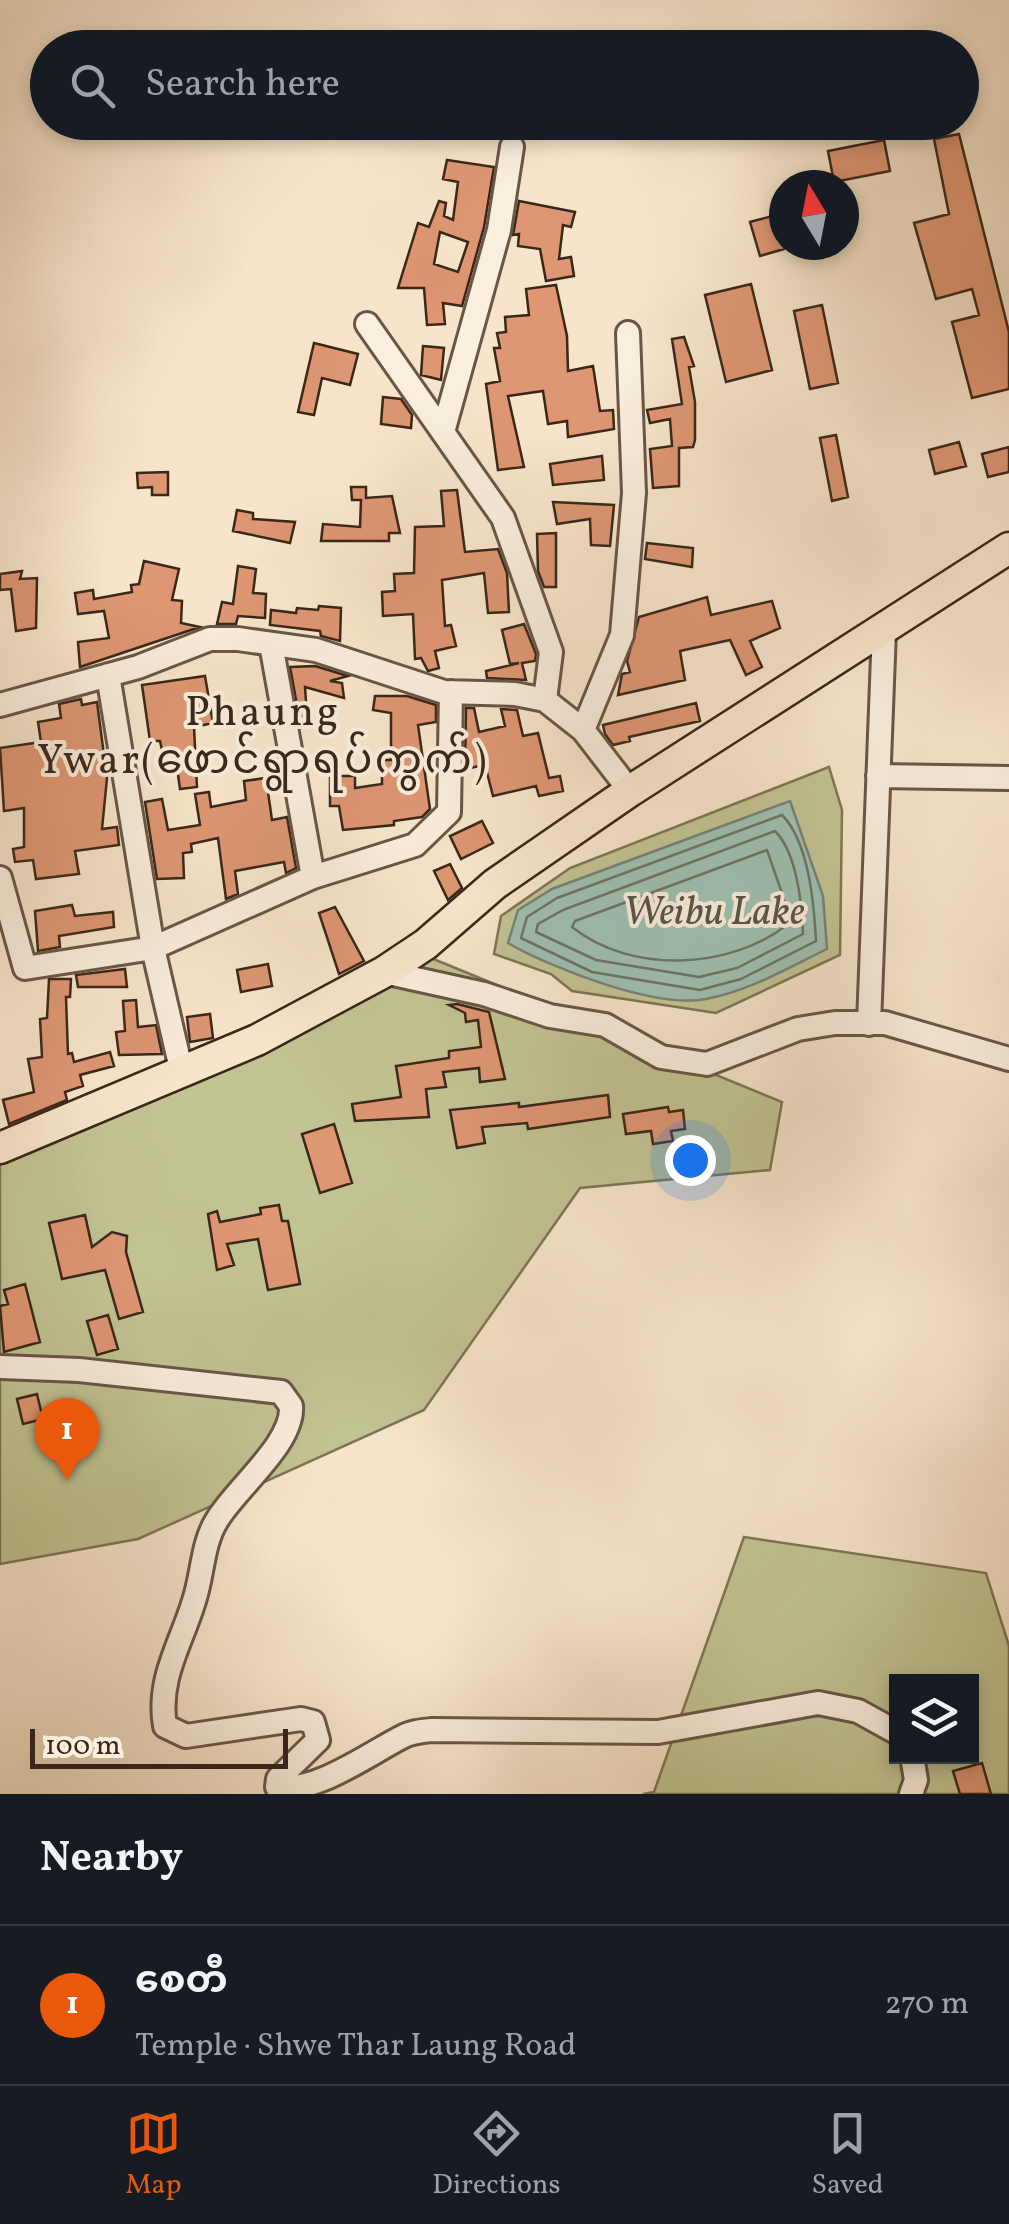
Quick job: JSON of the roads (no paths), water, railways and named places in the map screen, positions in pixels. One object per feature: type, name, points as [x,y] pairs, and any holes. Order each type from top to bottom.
[{"type":"main road","points":[[0,1148],[257,1040],[384,972],[426,944],[494,884],[1009,548]]},
{"type":"street","points":[[443,432],[499,230],[512,147]]},
{"type":"street","points":[[367,324],[503,518],[551,652],[545,700]]},
{"type":"street","points":[[584,730],[622,635],[634,494],[628,333]]},
{"type":"street","points":[[869,1024],[884,630]]},
{"type":"street","points":[[0,706],[210,640],[316,650],[451,692],[515,694],[545,700],[584,730],[630,792]]},
{"type":"street","points":[[271,644],[313,877]]},
{"type":"street","points":[[108,675],[153,948],[182,1073]]},
{"type":"street","points":[[0,878],[25,968],[153,948],[313,877],[415,845],[449,812],[451,692]]},
{"type":"street","points":[[878,776],[1009,778]]},
{"type":"street","points":[[384,972],[484,994],[550,1016],[605,1024],[661,1057],[707,1064],[798,1029],[885,1023],[1009,1059]]},
{"type":"street","points":[[0,1367],[79,1370],[281,1392],[291,1406],[286,1432],[251,1473],[209,1536],[195,1599],[162,1698],[165,1726],[186,1736],[301,1719],[313,1722],[318,1740],[278,1779],[278,1788],[284,1792],[306,1790],[356,1772],[401,1737],[432,1730],[658,1732],[818,1704],[858,1711],[889,1728]]},
{"type":"street","points":[[911,1794],[916,1780],[913,1764]]},
{"type":"water","name":"Weibu Lake","points":[[790,801],[823,896],[827,949],[738,990],[685,1000],[604,984],[508,943],[518,910],[552,889]]},
{"type":"place","name":"စေတီ","points":[[67,1480]]},
{"type":"district","name":"Phaung Ywar(ဖောင်ရွာရပ်ကွက်)","points":[[263,738]]}]
